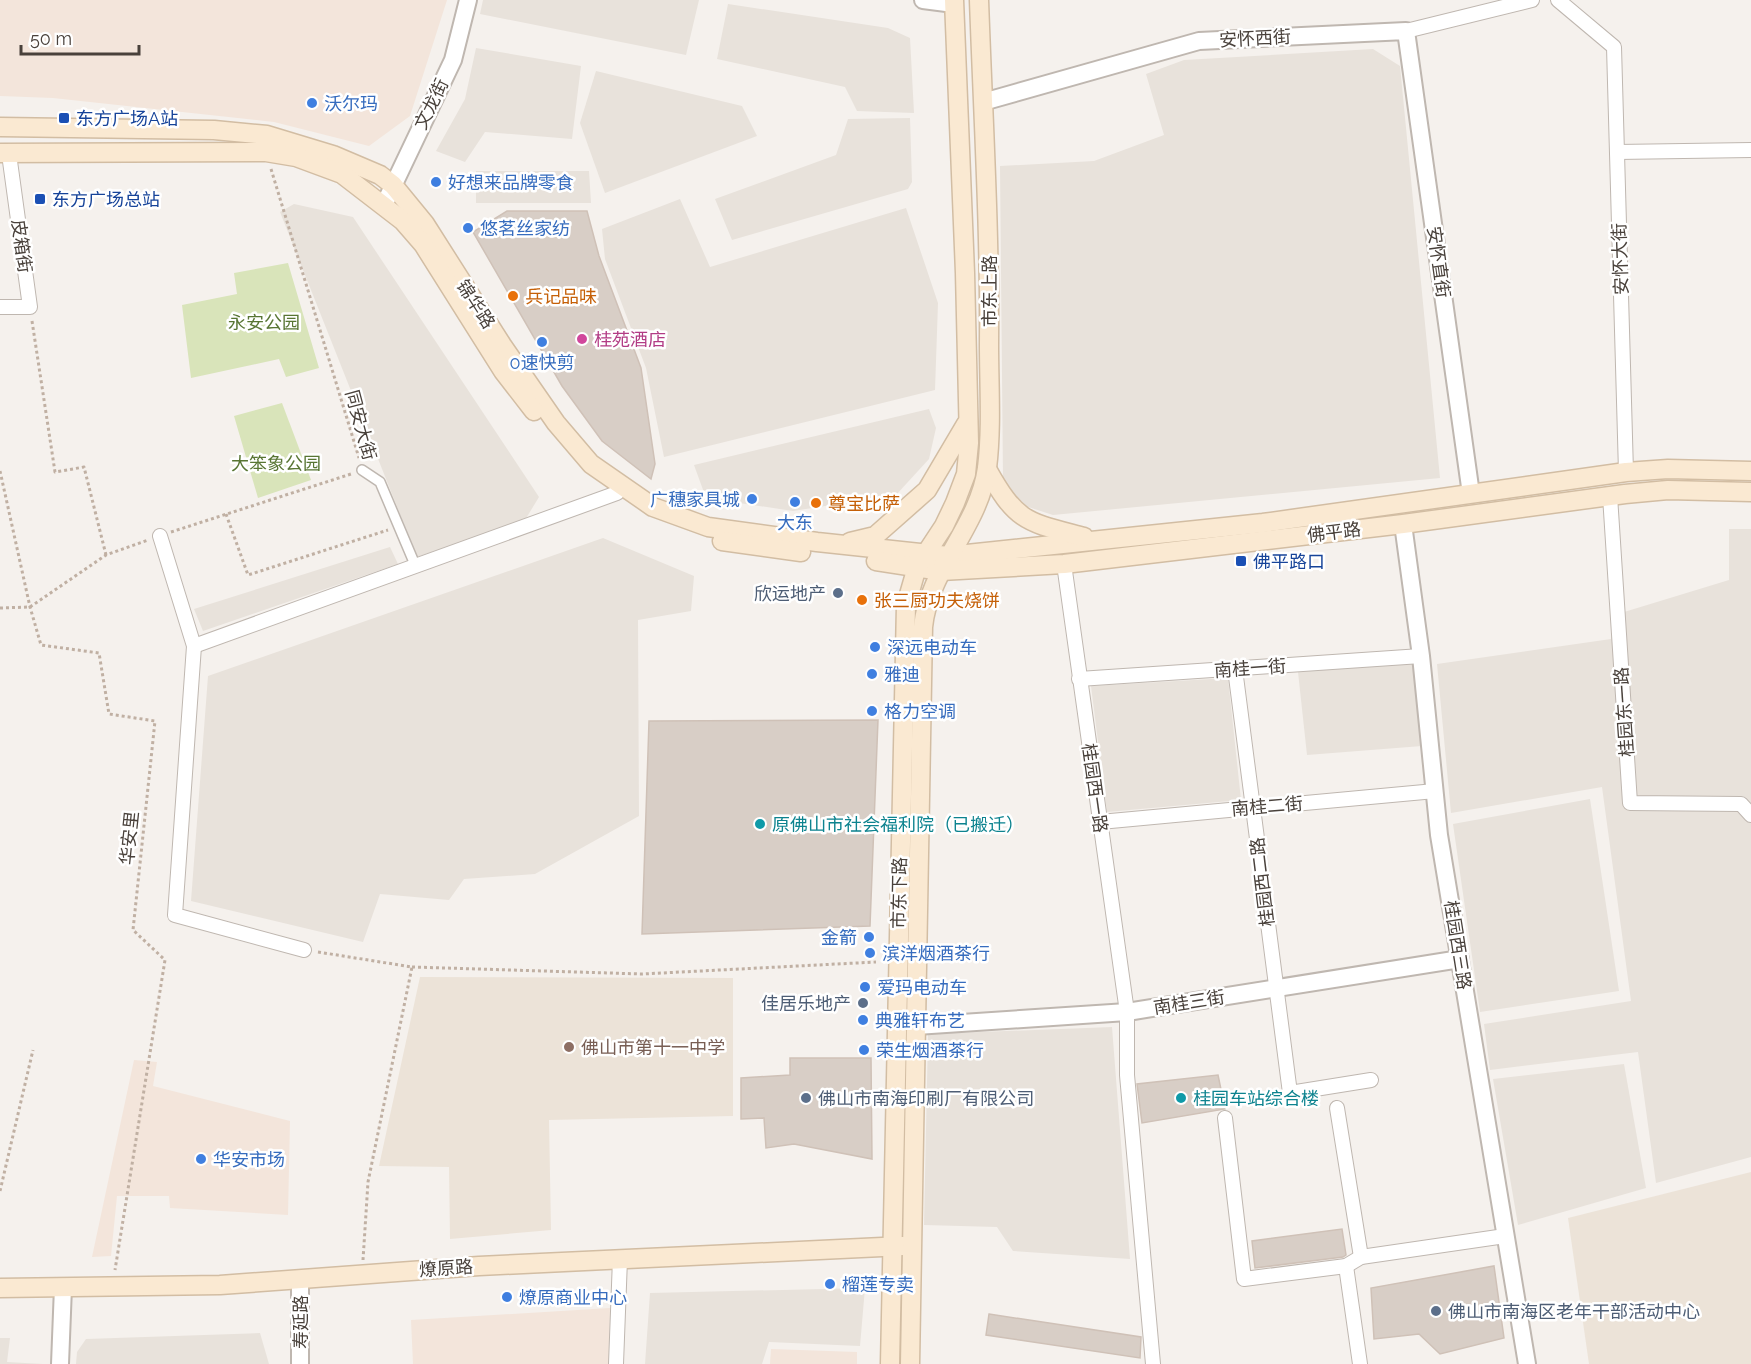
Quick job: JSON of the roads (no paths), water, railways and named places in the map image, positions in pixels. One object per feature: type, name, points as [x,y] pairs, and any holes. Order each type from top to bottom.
[{"type":"main road","name":"市东上路","points":[[945,563],[978,502],[987,469],[990,272],[979,0]]},
{"type":"main road","name":"市东上路","points":[[921,561],[944,525],[966,474],[969,443],[966,424],[965,273],[954,2]]},
{"type":"main road","name":"锦华路","points":[[0,127],[191,130],[267,135],[333,155],[380,175],[393,185],[425,224],[502,345],[556,423],[591,464],[653,507],[708,527],[837,544],[921,561]]},
{"type":"main road","name":"锦华路","points":[[5,154],[266,153],[296,157],[324,166],[342,174],[384,205],[403,221],[423,244],[503,371],[580,469],[657,520],[708,539],[921,561]]},
{"type":"main road","points":[[837,544],[874,536],[902,514],[927,490],[966,424]]},
{"type":"main road","points":[[987,469],[1004,500],[1016,514],[1031,523],[1094,540]]},
{"type":"main road","name":"佛平路","points":[[945,563],[1094,540],[1263,523],[1626,472],[1668,469],[1751,471]]},
{"type":"main road","name":"佛平路","points":[[921,561],[1064,564],[1403,524],[1610,496],[1668,490],[1751,492]]},
{"type":"main road","name":"市东下路","points":[[890,1364],[904,624],[906,605],[921,561]]},
{"type":"main road","name":"市东下路","points":[[910,1364],[923,627],[925,605],[945,563]]},
{"type":"main road","name":"燎原路","points":[[0,1288],[300,1280],[362,1274],[620,1259],[912,1246]]},
{"type":"street","name":"文龙街","points":[[384,205],[453,60],[468,0]]},
{"type":"street","points":[[923,0],[954,2]]},
{"type":"street","name":"安怀西街","points":[[982,102],[1199,41],[1406,31],[1532,0]]},
{"type":"street","name":"安怀大街","points":[[1558,0],[1614,47],[1626,472]]},
{"type":"street","name":"安怀直街","points":[[1406,31],[1472,494]]},
{"type":"street","points":[[1617,152],[1751,150]]},
{"type":"street","name":"皮箱街","points":[[0,307],[30,308],[5,154]]},
{"type":"street","points":[[362,470],[380,482],[416,567]]},
{"type":"street","points":[[194,646],[617,493]]},
{"type":"street","name":"桂园东一路","points":[[1610,496],[1630,803],[1742,804],[1751,815]]},
{"type":"street","name":"桂园西三路","points":[[1403,524],[1421,656],[1439,835],[1527,1364]]},
{"type":"street","points":[[160,536],[194,646],[175,915],[304,950]]},
{"type":"street","name":"桂园西一路","points":[[1064,564],[1127,1012],[1127,1075],[1153,1364]]},
{"type":"street","name":"南桂一街","points":[[1079,679],[1421,656]]},
{"type":"street","name":"桂园西二路","points":[[1235,669],[1274,989],[1290,1093],[1371,1080]]},
{"type":"street","name":"南桂二街","points":[[1100,822],[1435,790]]},
{"type":"street","name":"南桂三街","points":[[916,1026],[1127,1012],[1460,959]]},
{"type":"street","points":[[1337,1108],[1361,1257]]},
{"type":"street","points":[[1225,1118],[1244,1280],[1346,1266],[1361,1257],[1505,1236]]},
{"type":"street","points":[[616,1364],[620,1259]]},
{"type":"street","points":[[1346,1266],[1360,1364]]},
{"type":"street","name":"寿延路","points":[[300,1280],[300,1364]]},
{"type":"street","points":[[60,1364],[63,1287]]},
{"type":"place","name":"沃尔玛","points":[[312,103]]},
{"type":"place","name":"东方广场A站","points":[[64,118]]},
{"type":"place","name":"好想来品牌零食","points":[[436,182]]},
{"type":"place","name":"东方广场总站","points":[[40,199]]},
{"type":"place","name":"悠茗丝家纺","points":[[468,228]]},
{"type":"place","name":"兵记品味","points":[[513,296]]},
{"type":"place","name":"桂苑酒店","points":[[582,339]]},
{"type":"place","name":"0速快剪","points":[[542,342]]},
{"type":"place","name":"广穗家具城","points":[[752,499]]},
{"type":"place","name":"大东","points":[[795,502]]},
{"type":"place","name":"尊宝比萨","points":[[816,503]]},
{"type":"place","name":"佛平路口","points":[[1241,561]]},
{"type":"place","name":"欣运地产","points":[[838,593]]},
{"type":"place","name":"张三厨功夫烧饼","points":[[862,600]]},
{"type":"place","name":"深远电动车","points":[[875,647]]},
{"type":"place","name":"雅迪","points":[[872,674]]},
{"type":"place","name":"格力空调","points":[[872,711]]},
{"type":"place","name":"原佛山市社会福利院（已搬迁）","points":[[760,824]]},
{"type":"place","name":"金箭","points":[[869,937]]},
{"type":"place","name":"滨洋烟酒茶行","points":[[870,953]]},
{"type":"place","name":"爱玛电动车","points":[[865,987]]},
{"type":"place","name":"佳居乐地产","points":[[863,1003]]},
{"type":"place","name":"典雅轩布艺","points":[[863,1020]]},
{"type":"place","name":"佛山市第十一中学","points":[[569,1047]]},
{"type":"place","name":"荣生烟酒茶行","points":[[864,1050]]},
{"type":"place","name":"佛山市南海印刷厂有限公司","points":[[806,1098]]},
{"type":"place","name":"桂园车站综合楼","points":[[1181,1098]]},
{"type":"place","name":"华安市场","points":[[201,1159]]},
{"type":"place","name":"榴莲专卖","points":[[830,1284]]},
{"type":"place","name":"燎原商业中心","points":[[507,1297]]},
{"type":"place","name":"佛山市南海区老年干部活动中心","points":[[1436,1311]]},
{"type":"park label","name":"永安公园","points":[[264,322]]},
{"type":"park label","name":"大笨象公园","points":[[276,463]]}]
